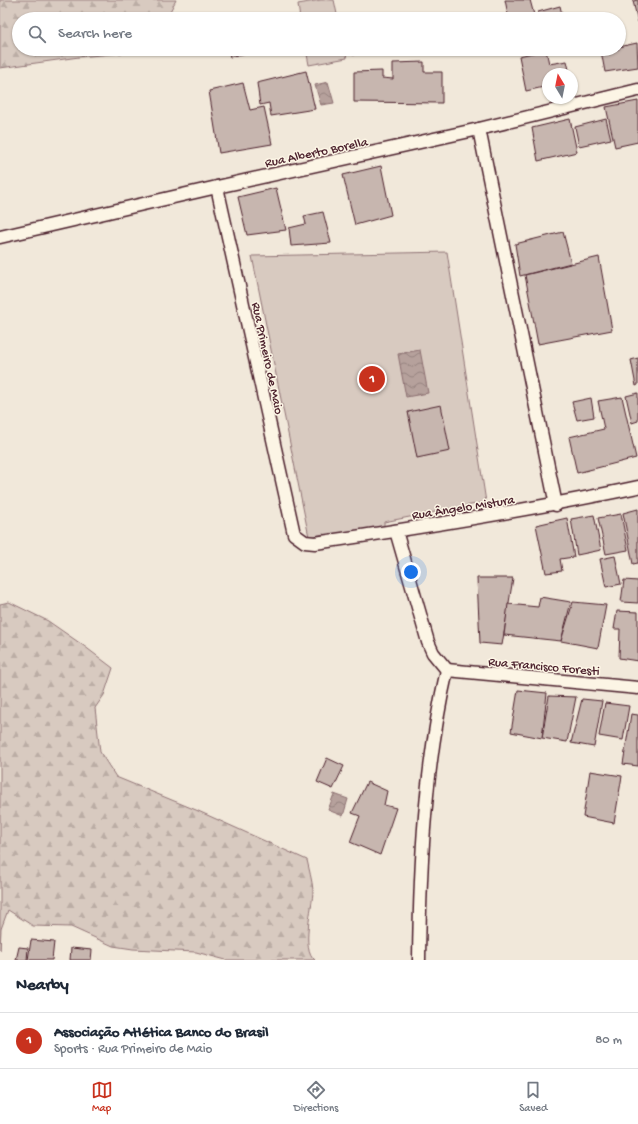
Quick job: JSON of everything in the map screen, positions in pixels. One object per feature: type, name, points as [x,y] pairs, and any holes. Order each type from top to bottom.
[{"type":"street","name":"Rua Alberto Borella","points":[[0,237],[479,129],[638,90]]},
{"type":"street","points":[[479,129],[556,504]]},
{"type":"street","name":"Rua Primeiro de Maio","points":[[217,187],[294,534]]},
{"type":"street","name":"Rua Ângelo Mistura","points":[[294,534],[305,542],[315,543],[556,504],[638,487]]},
{"type":"street","points":[[396,531],[428,642],[433,653],[447,670],[440,701],[424,814],[419,960]]},
{"type":"street","name":"Rua Francisco Foresti","points":[[447,670],[638,688]]},
{"type":"green space","points":[[0,0],[176,0],[170,12],[12,12],[12,56],[90,56],[0,68]]},
{"type":"green space","points":[[321,0],[334,0],[337,12],[299,12],[298,4]]},
{"type":"green space","points":[[307,56],[347,56],[347,58],[309,65]]},
{"type":"green space","points":[[447,252],[486,502],[384,522],[384,526],[325,538],[324,534],[309,537],[252,256]]},
{"type":"green space","points":[[9,602],[48,621],[113,668],[104,695],[95,708],[100,752],[116,777],[196,810],[307,860],[313,890],[308,927],[308,946],[315,960],[226,960],[196,952],[133,949],[113,946],[71,927],[33,926],[8,910],[1,929],[0,950],[0,604]]},
{"type":"water","points":[[328,82],[334,103],[321,105],[315,85]]},
{"type":"water","points":[[420,350],[428,393],[406,397],[398,354]]},
{"type":"water","points":[[334,794],[348,799],[343,816],[328,810]]},
{"type":"building","points":[[505,0],[530,0],[533,12],[508,12]]},
{"type":"building","points":[[638,0],[638,22],[633,1]]},
{"type":"building","points":[[560,6],[561,12],[538,12]]},
{"type":"building","points":[[637,43],[638,67],[605,72],[602,56],[626,56],[626,45]]},
{"type":"building","points":[[519,56],[547,56],[549,64],[567,61],[569,68],[542,68],[542,87],[526,91]]},
{"type":"building","points":[[424,62],[424,72],[442,72],[442,103],[354,102],[354,72],[382,71],[382,78],[393,79],[393,63]]},
{"type":"building","points":[[306,71],[315,109],[271,116],[269,103],[260,105],[257,83]]},
{"type":"building","points":[[243,83],[250,110],[264,107],[272,144],[219,153],[209,91]]},
{"type":"building","points":[[638,101],[638,142],[615,147],[606,107]]},
{"type":"building","points":[[570,119],[577,152],[538,161],[532,128]]},
{"type":"building","points":[[606,119],[611,139],[579,146],[575,127]]},
{"type":"building","points":[[381,166],[391,215],[355,225],[343,175]]},
{"type":"building","points":[[276,188],[286,230],[247,235],[238,197]]},
{"type":"building","points":[[323,212],[331,243],[291,246],[289,228],[306,224],[304,216]]},
{"type":"building","points":[[563,232],[571,263],[520,276],[515,244]]},
{"type":"building","points":[[599,257],[612,330],[538,344],[525,275]]},
{"type":"building","points":[[638,358],[638,385],[636,386],[631,360]]},
{"type":"building","points":[[638,393],[638,421],[632,423],[626,396]]},
{"type":"building","points":[[622,397],[636,458],[577,473],[569,437],[604,429],[598,401]]},
{"type":"building","points":[[591,398],[594,417],[577,420],[572,402]]},
{"type":"building","points":[[441,405],[450,451],[417,458],[408,412]]},
{"type":"building","points":[[638,509],[638,563],[633,564],[623,513]]},
{"type":"building","points":[[621,514],[628,550],[606,554],[598,518]]},
{"type":"building","points":[[594,515],[601,550],[577,555],[571,519]]},
{"type":"building","points":[[567,518],[574,557],[560,559],[562,571],[546,573],[536,525]]},
{"type":"building","points":[[615,556],[621,584],[606,587],[600,559]]},
{"type":"building","points":[[477,578],[513,578],[502,645],[480,643]]},
{"type":"building","points":[[624,580],[638,581],[638,603],[621,602]]},
{"type":"building","points":[[540,597],[571,602],[561,641],[504,635],[508,604],[538,607]]},
{"type":"building","points":[[573,602],[606,605],[598,648],[561,641]]},
{"type":"building","points":[[617,611],[638,612],[638,661],[619,658],[620,629],[614,629]]},
{"type":"building","points":[[518,690],[547,693],[542,738],[511,732]]},
{"type":"building","points":[[549,696],[576,697],[567,742],[542,738]]},
{"type":"building","points":[[582,699],[602,701],[594,747],[571,743]]},
{"type":"building","points":[[605,703],[629,706],[623,740],[599,736]]},
{"type":"building","points":[[631,714],[638,715],[638,766],[623,764]]},
{"type":"building","points":[[327,758],[344,766],[333,789],[317,782]]},
{"type":"building","points":[[590,771],[622,776],[614,823],[583,817]]},
{"type":"building","points":[[367,782],[387,791],[384,805],[396,808],[380,855],[350,842],[360,816],[352,813]]},
{"type":"building","points":[[31,940],[54,942],[52,960],[28,960]]},
{"type":"building","points":[[19,947],[28,948],[27,960],[16,960]]},
{"type":"building","points":[[71,948],[92,950],[91,960],[70,960]]},
{"type":"place","name":"Associação Atlética Banco do Brasil","points":[[372,379]]}]
